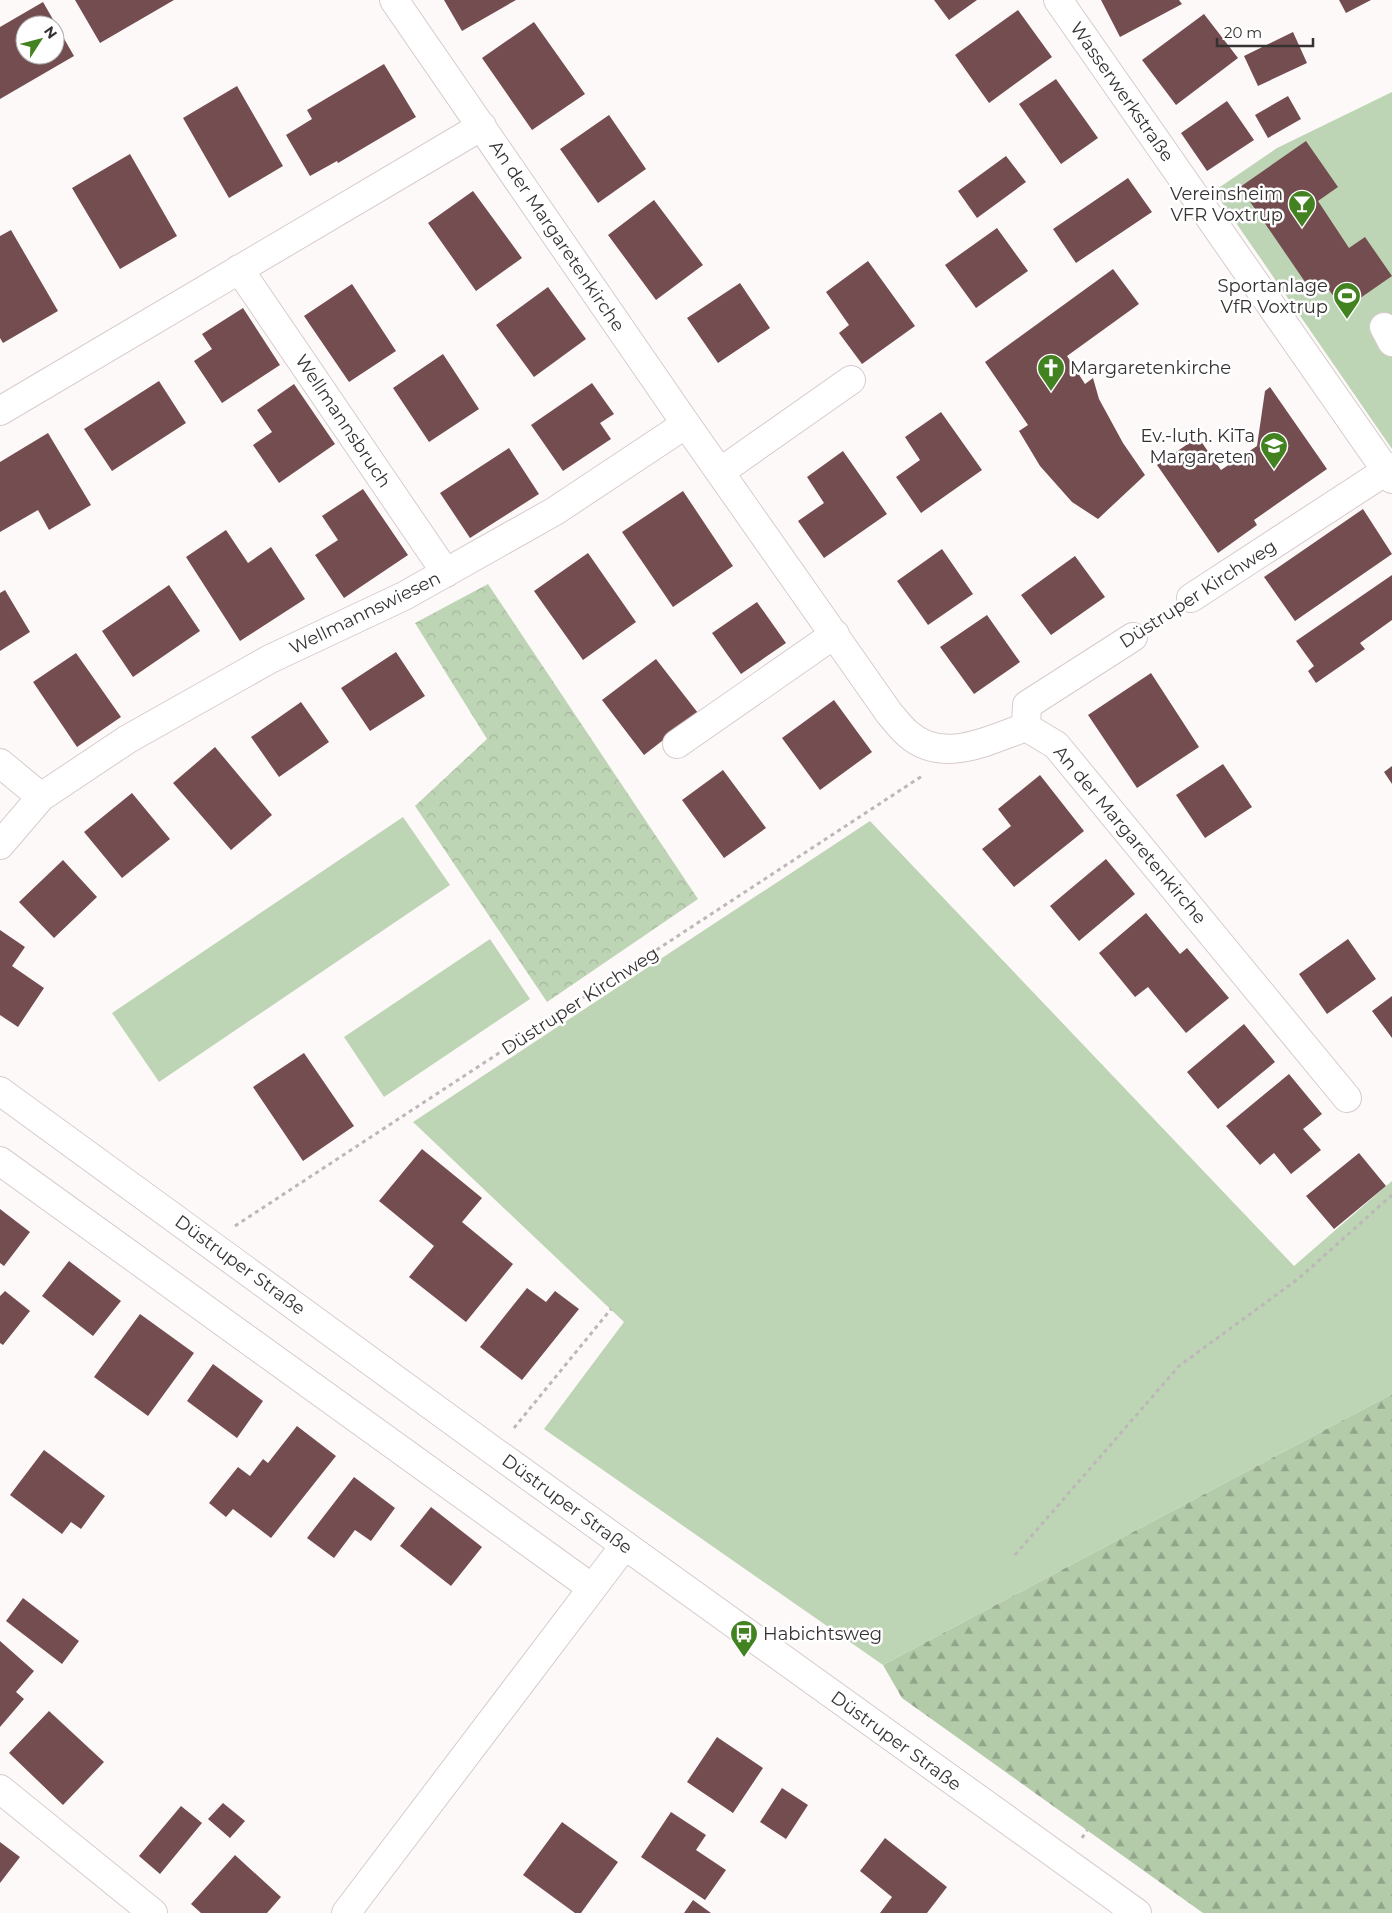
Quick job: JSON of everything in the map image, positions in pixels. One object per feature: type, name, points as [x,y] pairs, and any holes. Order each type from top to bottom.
[{"type":"street","name":"An der Margaretenkirche","points":[[394,0],[686,424],[889,713],[909,735],[935,748],[961,749],[1026,727],[1056,745],[1347,1098]]},
{"type":"street","name":"Wasserwerkstraße","points":[[1058,0],[1390,472]]},
{"type":"street","points":[[0,411],[482,126]]},
{"type":"street","name":"Wellmannsbruch","points":[[240,270],[446,573]]},
{"type":"street","points":[[720,472],[851,380]]},
{"type":"street","name":"Wellmannswiesen","points":[[0,845],[41,796],[128,739],[270,658],[404,596],[446,573],[555,511],[686,424]]},
{"type":"street","name":"Düstruper Kirchweg","points":[[1191,598],[1390,472]]},
{"type":"street","points":[[677,744],[834,634]]},
{"type":"street","name":"Düstruper Kirchweg","points":[[1026,727],[1028,705],[1133,636]]},
{"type":"street","points":[[0,763],[41,796]]},
{"type":"street","name":"Düstruper Straße","points":[[0,1091],[625,1546],[1137,1913]]},
{"type":"street","points":[[0,1161],[592,1588]]},
{"type":"street","points":[[346,1913],[625,1546]]},
{"type":"street","points":[[0,1789],[153,1913]]},
{"type":"path","name":"Düstruper Kirchweg","points":[[216,1247],[235,1226],[925,774],[935,748]]},
{"type":"path","points":[[1015,1555],[1179,1366],[1298,1279],[1392,1196]]},
{"type":"path","points":[[495,1452],[611,1309]]},
{"type":"green space","name":"Sportanlage VfR Voxtrup","points":[[1392,92],[1392,449],[1214,191],[1277,148]]},
{"type":"green space","points":[[488,584],[698,899],[547,1002],[415,806],[487,739],[415,623]]},
{"type":"green space","points":[[403,817],[450,885],[159,1082],[112,1013]]},
{"type":"green space","points":[[870,821],[1294,1266],[1392,1181],[1392,1394],[883,1665],[544,1429],[624,1322],[413,1122]]},
{"type":"green space","points":[[490,939],[530,999],[384,1097],[344,1037]]},
{"type":"green space","points":[[1392,1394],[1392,1913],[1203,1913],[902,1698],[883,1665]]},
{"type":"building","points":[[75,0],[174,0],[100,43]]},
{"type":"building","points":[[444,0],[516,0],[462,31]]},
{"type":"building","points":[[934,0],[977,0],[949,20]]},
{"type":"building","points":[[1101,0],[1179,0],[1182,4],[1120,37]]},
{"type":"building","points":[[1339,0],[1371,0],[1346,13]]},
{"type":"building","points":[[43,2],[50,15],[21,15]]},
{"type":"building","points":[[1018,10],[1052,57],[989,103],[955,55]]},
{"type":"building","points":[[1204,14],[1238,58],[1176,105],[1142,60]]},
{"type":"building","points":[[15,18],[15,65],[59,65],[0,99],[0,27]]},
{"type":"building","points":[[534,22],[585,94],[532,130],[482,58]]},
{"type":"building","points":[[1293,32],[1307,63],[1258,86],[1244,56]]},
{"type":"building","points":[[65,40],[74,56],[65,61]]},
{"type":"building","points":[[384,64],[416,117],[338,163],[337,161],[310,176],[286,135],[312,119],[307,110]]},
{"type":"building","points":[[1056,79],[1098,138],[1061,164],[1019,104]]},
{"type":"building","points":[[237,86],[283,166],[229,198],[183,118]]},
{"type":"building","points":[[1288,96],[1301,119],[1268,138],[1255,115]]},
{"type":"building","points":[[1227,101],[1254,140],[1207,171],[1181,133]]},
{"type":"building","points":[[609,115],[646,169],[598,203],[560,149]]},
{"type":"building","name":"Vereinsheim VFR Voxtrup","points":[[1306,141],[1338,187],[1318,201],[1349,248],[1365,237],[1392,276],[1343,310],[1327,287],[1314,295],[1240,187]]},
{"type":"building","points":[[130,154],[177,236],[120,269],[72,188]]},
{"type":"building","points":[[1006,156],[1026,182],[977,218],[958,191]]},
{"type":"building","points":[[1128,178],[1152,212],[1076,263],[1053,229]]},
{"type":"building","points":[[473,191],[522,258],[476,291],[428,223]]},
{"type":"building","points":[[654,200],[703,265],[656,300],[608,235]]},
{"type":"building","points":[[997,228],[1028,271],[976,308],[945,265]]},
{"type":"building","points":[[11,230],[58,311],[3,343],[0,338],[0,236]]},
{"type":"building","points":[[868,261],[915,326],[862,364],[839,333],[849,325],[826,292]]},
{"type":"building","name":"Margaretenkirche","points":[[1113,269],[1139,304],[1067,356],[1085,384],[1093,378],[1099,399],[1123,443],[1145,475],[1098,519],[1072,502],[1040,466],[1019,431],[1028,425],[985,362]]},
{"type":"building","points":[[740,283],[770,328],[718,363],[687,318]]},
{"type":"building","points":[[352,284],[396,351],[349,382],[304,316]]},
{"type":"building","points":[[548,287],[586,339],[534,377],[496,325]]},
{"type":"building","points":[[243,308],[280,365],[222,403],[194,361],[212,349],[202,334]]},
{"type":"building","points":[[443,354],[479,409],[429,442],[393,388]]},
{"type":"building","points":[[159,381],[186,423],[112,471],[84,429]]},
{"type":"building","points":[[592,383],[614,414],[600,423],[611,439],[563,471],[531,425]]},
{"type":"building","points":[[294,384],[335,444],[279,483],[253,445],[272,432],[257,410]]},
{"type":"building","name":"Ev.-luth. KiTa Margareten","points":[[1270,387],[1327,469],[1254,520],[1257,525],[1218,553],[1157,465],[1198,437],[1221,470],[1257,446],[1265,391]]},
{"type":"building","points":[[941,412],[982,470],[921,513],[896,477],[920,460],[905,437]]},
{"type":"building","points":[[48,433],[91,505],[49,530],[38,510],[0,532],[0,462]]},
{"type":"building","points":[[509,448],[539,494],[470,538],[440,493]]},
{"type":"building","points":[[843,451],[887,514],[824,558],[798,521],[824,503],[807,477]]},
{"type":"building","points":[[363,489],[408,555],[344,598],[315,555],[338,540],[322,516]]},
{"type":"building","points":[[683,491],[733,566],[673,607],[622,532]]},
{"type":"building","points":[[1363,509],[1392,554],[1295,621],[1264,577]]},
{"type":"building","points":[[226,530],[248,563],[271,547],[305,599],[240,641],[186,557]]},
{"type":"building","points":[[942,549],[973,594],[928,625],[897,581]]},
{"type":"building","points":[[588,553],[636,622],[583,660],[534,591]]},
{"type":"building","points":[[1075,556],[1105,597],[1051,635],[1021,595]]},
{"type":"building","points":[[1392,575],[1392,620],[1360,643],[1365,649],[1316,683],[1308,671],[1314,666],[1296,641]]},
{"type":"building","points":[[169,585],[200,631],[133,677],[102,631]]},
{"type":"building","points":[[5,590],[30,632],[0,651],[0,593]]},
{"type":"building","points":[[757,602],[786,643],[741,674],[712,633]]},
{"type":"building","points":[[987,615],[1020,662],[974,694],[940,647]]},
{"type":"building","points":[[396,652],[425,696],[370,731],[341,688]]},
{"type":"building","points":[[76,653],[121,717],[77,747],[33,682]]},
{"type":"building","points":[[656,659],[698,713],[644,755],[602,700]]},
{"type":"building","points":[[1151,673],[1199,747],[1137,788],[1088,715]]},
{"type":"building","points":[[834,700],[872,752],[820,790],[782,738]]},
{"type":"building","points":[[301,702],[329,742],[279,777],[251,737]]},
{"type":"building","points":[[215,747],[272,815],[231,850],[173,783]]},
{"type":"building","points":[[1223,764],[1252,807],[1205,838],[1176,795]]},
{"type":"building","points":[[1392,766],[1392,784],[1384,772]]},
{"type":"building","points":[[723,770],[766,828],[724,858],[682,800]]},
{"type":"building","points":[[1040,775],[1084,831],[1014,887],[982,849],[1011,826],[998,809]]},
{"type":"building","points":[[132,793],[170,839],[122,878],[84,832]]},
{"type":"building","points":[[1106,859],[1135,894],[1079,941],[1050,906]]},
{"type":"building","points":[[63,860],[97,897],[54,938],[19,902]]},
{"type":"building","points":[[1146,913],[1180,954],[1187,948],[1229,998],[1186,1033],[1148,987],[1135,997],[1099,953]]},
{"type":"building","points":[[0,930],[25,947],[12,966],[44,988],[18,1027],[0,1015]]},
{"type":"building","points":[[1348,939],[1376,979],[1327,1014],[1299,974]]},
{"type":"building","points":[[1392,996],[1392,1038],[1372,1011]]},
{"type":"building","points":[[1244,1024],[1275,1062],[1218,1109],[1187,1072]]},
{"type":"building","points":[[304,1053],[354,1126],[303,1161],[253,1087]]},
{"type":"building","points":[[1289,1074],[1322,1114],[1303,1129],[1321,1150],[1291,1174],[1274,1153],[1260,1165],[1226,1126]]},
{"type":"building","points":[[422,1149],[482,1198],[462,1222],[513,1264],[466,1322],[409,1277],[434,1246],[379,1201]]},
{"type":"building","points":[[1359,1153],[1386,1186],[1334,1229],[1306,1196]]},
{"type":"building","points":[[0,1209],[30,1232],[4,1266],[0,1263]]},
{"type":"building","points":[[69,1261],[121,1301],[93,1336],[42,1296]]},
{"type":"building","points":[[527,1288],[546,1302],[555,1291],[579,1309],[522,1380],[480,1347]]},
{"type":"building","points":[[5,1291],[30,1311],[3,1345],[0,1343],[0,1296]]},
{"type":"building","points":[[140,1314],[194,1353],[148,1416],[94,1377]]},
{"type":"building","points":[[213,1364],[263,1401],[237,1438],[187,1401]]},
{"type":"building","points":[[297,1426],[336,1456],[271,1538],[233,1509],[226,1517],[209,1503],[238,1467],[250,1476],[263,1459],[268,1463]]},
{"type":"building","points":[[44,1450],[105,1496],[81,1529],[71,1522],[62,1534],[10,1495]]},
{"type":"building","points":[[354,1477],[395,1508],[371,1541],[355,1530],[334,1558],[307,1538]]},
{"type":"building","points":[[431,1507],[482,1547],[451,1586],[400,1546]]},
{"type":"building","points":[[23,1598],[79,1641],[62,1664],[6,1621]]},
{"type":"building","points":[[0,1641],[34,1671],[16,1692],[24,1699],[0,1727]]},
{"type":"building","points":[[49,1711],[104,1762],[63,1805],[9,1753]]},
{"type":"building","points":[[717,1737],[763,1768],[733,1813],[687,1782]]},
{"type":"building","points":[[782,1788],[808,1805],[786,1839],[760,1822]]},
{"type":"building","points":[[223,1803],[245,1821],[230,1838],[208,1819]]},
{"type":"building","points":[[181,1806],[202,1823],[160,1874],[139,1856]]},
{"type":"building","points":[[671,1812],[706,1835],[696,1850],[726,1870],[705,1900],[641,1857]]},
{"type":"building","points":[[562,1822],[618,1862],[581,1913],[575,1913],[523,1875]]},
{"type":"building","points":[[885,1838],[947,1887],[927,1913],[880,1913],[892,1897],[860,1871]]},
{"type":"building","points":[[0,1842],[20,1857],[0,1883]]},
{"type":"building","points":[[235,1855],[281,1897],[267,1913],[201,1913],[191,1904]]},
{"type":"building","points":[[693,1900],[711,1913],[684,1913]]},
{"type":"place","name":"Vereinsheim VFR Voxtrup","points":[[1302,228]]},
{"type":"place","name":"Sportanlage VfR Voxtrup","points":[[1347,320]]},
{"type":"place","name":"Margaretenkirche","points":[[1051,392]]},
{"type":"place","name":"Ev.-luth. KiTa Margareten","points":[[1274,470]]},
{"type":"place","name":"Habichtsweg","points":[[744,1658]]}]
